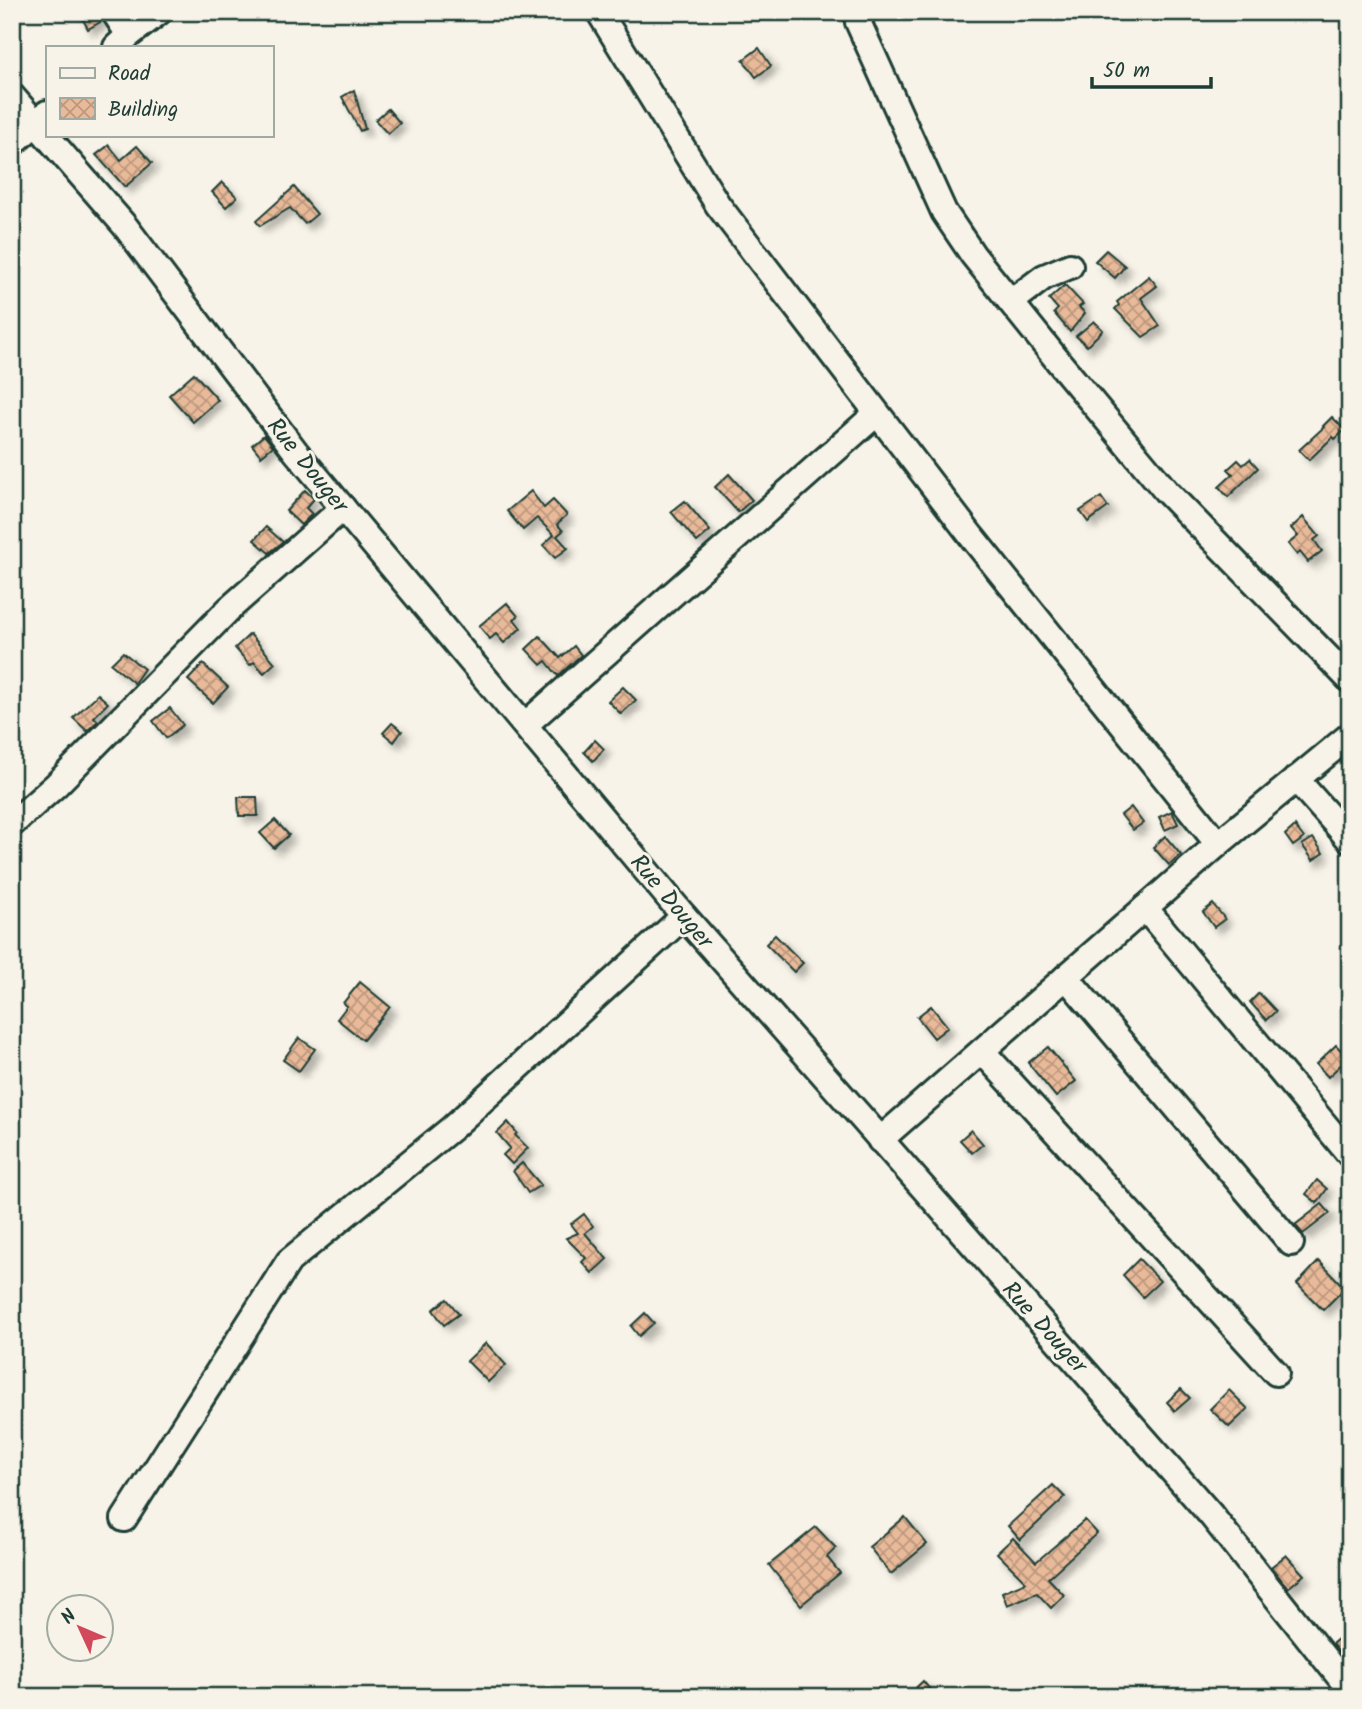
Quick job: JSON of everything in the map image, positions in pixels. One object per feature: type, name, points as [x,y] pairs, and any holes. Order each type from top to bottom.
[{"type":"street","points":[[114,12],[123,41],[159,12]]},
{"type":"street","points":[[599,12],[718,205],[972,537],[1218,844]]},
{"type":"street","points":[[858,16],[944,212],[973,255],[1166,491],[1350,680]]},
{"type":"street","name":"Rue Douger","points":[[12,96],[42,118]]},
{"type":"street","points":[[12,144],[42,118]]},
{"type":"street","name":"Rue Douger","points":[[56,136],[296,452],[342,508],[684,916],[1212,1515],[1350,1690]]},
{"type":"street","points":[[1011,302],[1044,277],[1070,266]]},
{"type":"street","points":[[525,725],[876,414]]},
{"type":"street","points":[[12,824],[56,785],[229,609],[342,508]]},
{"type":"street","points":[[880,1140],[1218,844],[1350,734]]},
{"type":"street","points":[[1296,779],[1350,840]]},
{"type":"street","points":[[1145,908],[1350,1155]]},
{"type":"street","points":[[124,1519],[289,1261],[452,1128],[684,916]]},
{"type":"street","points":[[1066,977],[1291,1243]]},
{"type":"street","points":[[982,1051],[1276,1373]]},
{"type":"building","points":[[79,12],[99,12],[102,21],[88,29]]},
{"type":"building","points":[[759,48],[771,66],[756,77],[743,60]]},
{"type":"building","points":[[354,90],[365,129],[360,131],[342,97]]},
{"type":"building","points":[[388,109],[400,123],[388,134],[375,120]]},
{"type":"building","points":[[109,145],[121,160],[137,146],[152,163],[125,187],[96,155]]},
{"type":"building","points":[[222,182],[237,197],[226,207],[212,192]]},
{"type":"building","points":[[294,187],[317,214],[305,224],[290,208],[260,226],[256,221]]},
{"type":"building","points":[[1106,250],[1125,266],[1115,278],[1095,261]]},
{"type":"building","points":[[1149,276],[1157,286],[1141,298],[1160,326],[1143,337],[1115,309],[1119,305],[1117,302]]},
{"type":"building","points":[[1065,285],[1083,304],[1079,307],[1085,313],[1070,332],[1054,313],[1058,309],[1049,299]]},
{"type":"building","points":[[1094,321],[1103,330],[1087,346],[1076,336]]},
{"type":"building","points":[[194,373],[218,400],[193,422],[169,395]]},
{"type":"building","points":[[1332,417],[1345,430],[1335,439],[1333,437],[1309,460],[1299,450]]},
{"type":"building","points":[[264,435],[273,446],[261,456],[252,445]]},
{"type":"building","points":[[1250,459],[1258,468],[1228,497],[1219,487],[1233,474],[1228,469],[1238,460],[1243,465]]},
{"type":"building","points":[[729,474],[752,500],[738,512],[715,487]]},
{"type":"building","points":[[305,490],[314,499],[306,508],[312,514],[301,525],[286,511]]},
{"type":"building","points":[[531,491],[544,508],[553,500],[567,515],[557,524],[563,531],[557,536],[568,548],[555,558],[543,545],[554,535],[537,518],[523,530],[507,511]]},
{"type":"building","points":[[1101,497],[1108,507],[1088,522],[1080,511]]},
{"type":"building","points":[[685,501],[710,531],[697,542],[671,512]]},
{"type":"building","points":[[1303,517],[1319,536],[1314,540],[1322,551],[1308,562],[1300,552],[1297,555],[1288,544],[1298,536],[1291,528]]},
{"type":"building","points":[[266,527],[283,542],[269,553],[254,540]]},
{"type":"building","points":[[507,603],[518,616],[514,619],[521,628],[504,643],[496,634],[490,639],[479,626]]},
{"type":"building","points":[[250,634],[275,663],[264,673],[254,662],[250,665],[235,648]]},
{"type":"building","points":[[540,636],[560,658],[574,646],[581,655],[558,676],[546,661],[541,665],[526,649]]},
{"type":"building","points":[[123,652],[144,669],[134,683],[111,664]]},
{"type":"building","points":[[203,664],[228,687],[213,703],[188,680]]},
{"type":"building","points":[[623,687],[636,700],[621,714],[608,701]]},
{"type":"building","points":[[98,694],[108,703],[94,717],[98,721],[87,731],[73,718]]},
{"type":"building","points":[[170,708],[183,725],[166,738],[153,721]]},
{"type":"building","points":[[392,723],[402,731],[394,742],[383,733]]},
{"type":"building","points":[[595,740],[604,749],[593,761],[584,752]]},
{"type":"building","points":[[238,797],[257,797],[258,816],[239,816]]},
{"type":"building","points":[[1131,807],[1143,823],[1133,830],[1121,815]]},
{"type":"building","points":[[1172,811],[1178,824],[1165,830],[1159,817]]},
{"type":"building","points":[[275,820],[289,835],[274,848],[260,833]]},
{"type":"building","points":[[1295,826],[1304,838],[1293,846],[1285,835]]},
{"type":"building","points":[[1165,836],[1181,855],[1169,865],[1153,847]]},
{"type":"building","points":[[1313,838],[1323,853],[1313,860],[1302,845]]},
{"type":"building","points":[[1213,904],[1225,919],[1214,927],[1203,912]]},
{"type":"building","points":[[775,935],[803,963],[794,972],[766,944]]},
{"type":"building","points":[[360,982],[390,1007],[363,1040],[337,1019],[347,1006],[343,1003]]},
{"type":"building","points":[[1259,993],[1276,1011],[1266,1020],[1250,1002]]},
{"type":"building","points":[[931,1006],[948,1027],[934,1038],[917,1017]]},
{"type":"building","points":[[299,1038],[315,1049],[299,1071],[283,1060]]},
{"type":"building","points":[[1336,1045],[1348,1058],[1328,1077],[1316,1064]]},
{"type":"building","points":[[1048,1047],[1076,1081],[1056,1097],[1028,1063]]},
{"type":"building","points":[[508,1122],[517,1133],[515,1135],[528,1148],[512,1164],[503,1155],[510,1148],[497,1133]]},
{"type":"building","points":[[971,1130],[983,1144],[972,1153],[960,1140]]},
{"type":"building","points":[[522,1163],[541,1185],[528,1193],[513,1171]]},
{"type":"building","points":[[1317,1180],[1327,1189],[1317,1203],[1306,1194]]},
{"type":"building","points":[[1322,1204],[1330,1213],[1303,1234],[1295,1225]]},
{"type":"building","points":[[584,1214],[593,1226],[585,1233],[607,1259],[592,1273],[582,1262],[586,1258],[566,1238],[578,1233],[571,1224]]},
{"type":"building","points":[[1139,1259],[1160,1281],[1143,1297],[1123,1275]]},
{"type":"building","points":[[1319,1261],[1345,1288],[1323,1310],[1297,1284]]},
{"type":"building","points":[[447,1299],[459,1314],[444,1325],[433,1310]]},
{"type":"building","points":[[645,1313],[654,1323],[639,1336],[631,1326]]},
{"type":"building","points":[[486,1343],[506,1365],[488,1382],[467,1361]]},
{"type":"building","points":[[1181,1389],[1190,1398],[1175,1411],[1167,1402]]},
{"type":"building","points":[[1229,1390],[1248,1409],[1229,1427],[1210,1409]]},
{"type":"building","points":[[1053,1485],[1065,1497],[1020,1540],[1008,1526]]},
{"type":"building","points":[[905,1517],[927,1544],[891,1574],[869,1547]]},
{"type":"building","points":[[1085,1520],[1097,1533],[1048,1578],[1064,1595],[1051,1608],[1037,1593],[1007,1605],[1002,1592],[1026,1582],[997,1553],[1013,1538],[1036,1562]]},
{"type":"building","points":[[816,1527],[836,1548],[827,1557],[840,1573],[801,1605],[769,1565]]},
{"type":"building","points":[[1286,1555],[1304,1575],[1288,1588],[1271,1567]]},
{"type":"building","points":[[1350,1629],[1350,1666],[1332,1644]]},
{"type":"building","points":[[923,1681],[936,1697],[906,1697]]}]
